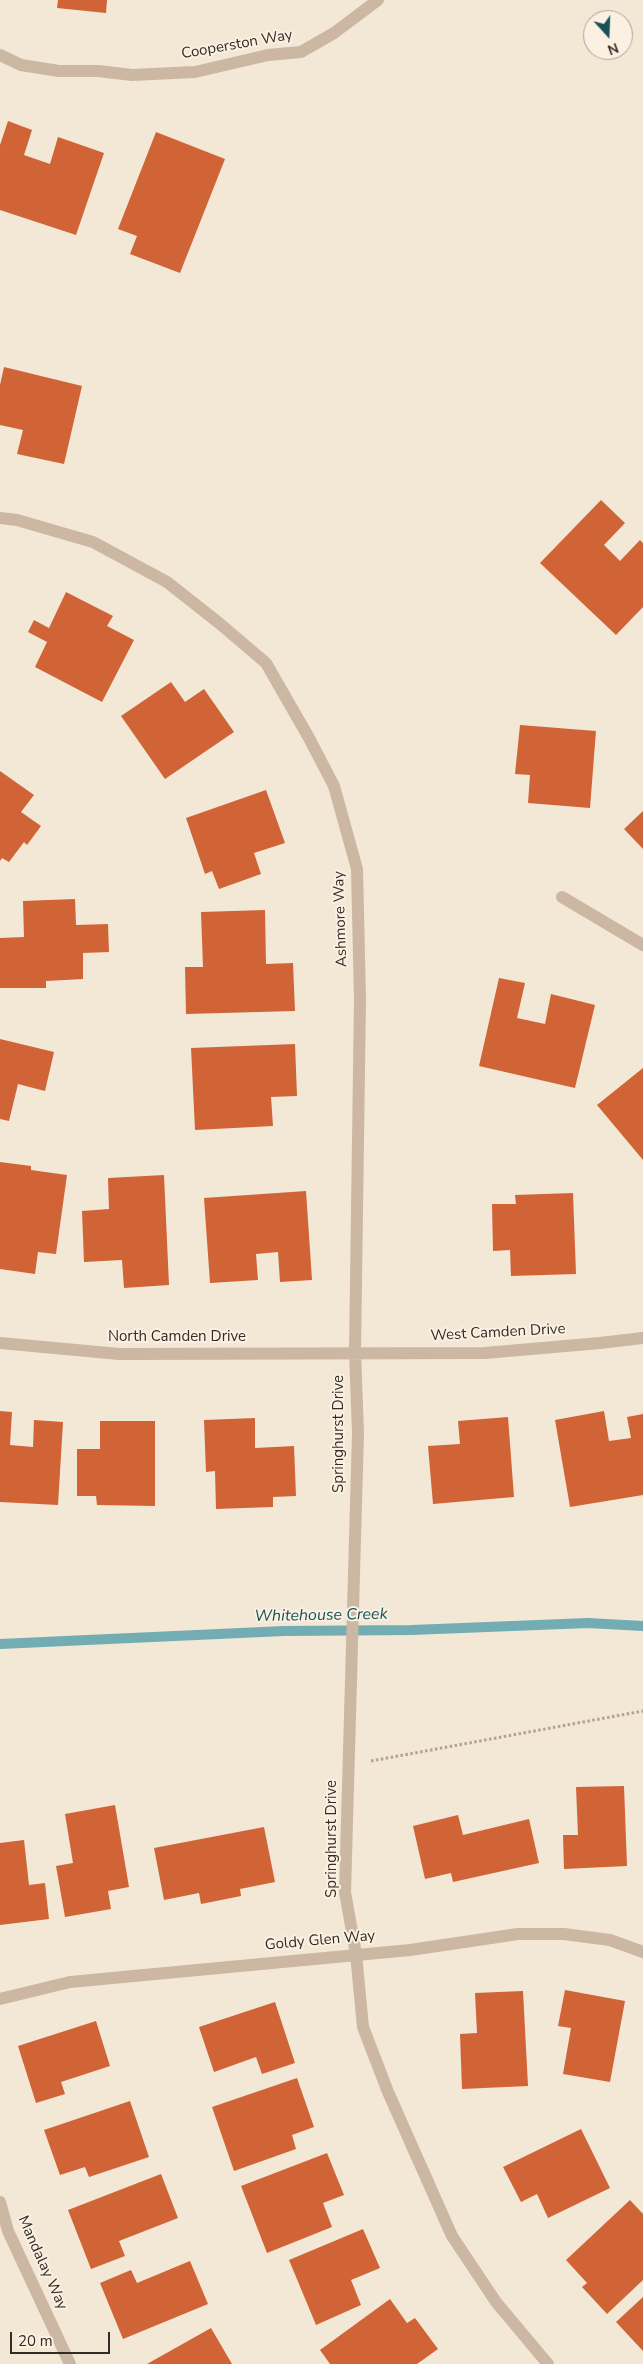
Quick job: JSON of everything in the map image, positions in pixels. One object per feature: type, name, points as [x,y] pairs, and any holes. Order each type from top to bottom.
[{"type":"street","name":"Cooperston Way","points":[[0,55],[21,66],[60,71],[98,71],[132,75],[195,72],[268,55],[301,52],[334,33],[378,0]]},
{"type":"street","name":"Ashmore Way","points":[[0,518],[17,520],[93,542],[167,582],[219,623],[266,663],[334,786],[357,869],[360,999],[355,1352]]},
{"type":"street","points":[[562,897],[643,945]]},
{"type":"street","name":"West Camden Drive","points":[[355,1352],[485,1353],[643,1338]]},
{"type":"street","name":"North Camden Drive","points":[[0,1343],[119,1354],[355,1352]]},
{"type":"street","name":"Springhurst Drive","points":[[355,1352],[358,1434],[349,1694],[345,1892],[356,1954],[363,2027],[388,2092],[452,2236],[496,2302],[548,2364]]},
{"type":"street","name":"Goldy Glen Way","points":[[0,1999],[70,1982],[410,1950],[518,1934],[564,1934],[610,1940],[643,1952]]},
{"type":"street","name":"Mandalay Way","points":[[0,2202],[8,2231],[70,2364]]},
{"type":"path","points":[[385,1760],[643,1712]]},
{"type":"building","points":[[58,0],[107,0],[106,13],[57,8]]},
{"type":"building","points":[[8,121],[32,130],[24,155],[50,164],[58,137],[104,153],[76,235],[0,210],[0,145]]},
{"type":"building","points":[[156,132],[225,159],[180,273],[130,254],[137,236],[118,229]]},
{"type":"building","points":[[4,367],[82,386],[64,464],[17,454],[23,430],[0,425],[0,385]]},
{"type":"building","points":[[601,500],[625,523],[604,545],[620,561],[640,540],[643,543],[643,607],[616,635],[540,563]]},
{"type":"building","points":[[66,592],[113,616],[107,626],[134,640],[102,702],[35,667],[47,642],[28,632],[34,620],[49,628]]},
{"type":"building","points":[[171,682],[185,702],[204,689],[234,732],[165,779],[121,716]]},
{"type":"building","points":[[520,725],[596,731],[590,808],[528,803],[530,775],[515,774]]},
{"type":"building","points":[[0,771],[34,795],[21,812],[41,826],[27,845],[24,842],[9,862],[2,858],[0,861]]},
{"type":"building","points":[[266,790],[285,843],[254,853],[261,874],[219,889],[212,871],[205,874],[186,818]]},
{"type":"building","points":[[643,811],[643,849],[624,829]]},
{"type":"building","points":[[75,899],[76,925],[108,924],[109,952],[83,953],[83,979],[46,981],[46,988],[0,988],[0,938],[24,937],[23,901]]},
{"type":"building","points":[[265,910],[266,964],[293,963],[295,1011],[186,1014],[185,967],[203,967],[201,912]]},
{"type":"building","points":[[499,978],[525,983],[517,1018],[545,1024],[551,994],[595,1005],[575,1088],[479,1066]]},
{"type":"building","points":[[0,1039],[54,1052],[45,1091],[18,1084],[9,1121],[0,1119]]},
{"type":"building","points":[[295,1044],[297,1096],[271,1097],[273,1126],[195,1130],[191,1048]]},
{"type":"building","points":[[643,1068],[643,1160],[597,1105]]},
{"type":"building","points":[[0,1162],[31,1166],[31,1170],[67,1175],[56,1254],[38,1252],[35,1274],[0,1269]]},
{"type":"building","points":[[164,1175],[169,1285],[124,1288],[122,1260],[84,1262],[82,1211],[109,1209],[108,1178]]},
{"type":"building","points":[[306,1191],[312,1280],[280,1282],[278,1252],[256,1254],[258,1280],[210,1283],[204,1198]]},
{"type":"building","points":[[573,1193],[576,1274],[511,1276],[510,1250],[493,1251],[492,1204],[516,1204],[515,1195]]},
{"type":"building","points":[[0,1411],[12,1412],[10,1445],[33,1447],[34,1420],[63,1422],[58,1505],[0,1502]]},
{"type":"building","points":[[604,1411],[609,1441],[631,1438],[627,1417],[643,1414],[643,1495],[570,1507],[555,1420]]},
{"type":"building","points":[[508,1417],[514,1497],[433,1504],[428,1446],[460,1444],[458,1421]]},
{"type":"building","points":[[255,1418],[255,1448],[294,1446],[296,1496],[273,1497],[273,1507],[216,1509],[215,1471],[206,1472],[204,1420]]},
{"type":"building","points":[[100,1421],[155,1421],[155,1506],[97,1505],[96,1496],[77,1496],[77,1449],[100,1449]]},
{"type":"building","points":[[624,1786],[627,1866],[564,1869],[563,1835],[578,1835],[576,1787]]},
{"type":"building","points":[[115,1805],[129,1887],[108,1891],[111,1909],[65,1917],[56,1866],[73,1863],[65,1814]]},
{"type":"building","points":[[458,1815],[463,1835],[529,1819],[539,1863],[453,1882],[451,1873],[425,1879],[413,1826]]},
{"type":"building","points":[[264,1827],[275,1882],[240,1889],[241,1896],[201,1904],[199,1893],[164,1900],[154,1848]]},
{"type":"building","points":[[24,1840],[29,1885],[45,1883],[49,1919],[0,1925],[0,1843]]},
{"type":"building","points":[[565,1990],[625,2001],[610,2082],[563,2074],[571,2028],[558,2026]]},
{"type":"building","points":[[523,1991],[528,2086],[462,2089],[460,2034],[477,2033],[475,1993]]},
{"type":"building","points":[[275,2002],[295,2063],[262,2074],[256,2057],[214,2072],[199,2027]]},
{"type":"building","points":[[96,2021],[110,2066],[61,2082],[65,2094],[36,2103],[18,2046]]},
{"type":"building","points":[[297,2078],[314,2127],[292,2135],[296,2149],[234,2171],[212,2107]]},
{"type":"building","points":[[130,2101],[149,2157],[89,2177],[85,2167],[60,2175],[44,2130]]},
{"type":"building","points":[[581,2129],[610,2188],[548,2218],[537,2194],[521,2202],[503,2167]]},
{"type":"building","points":[[327,2153],[344,2195],[323,2203],[332,2227],[267,2253],[241,2186]]},
{"type":"building","points":[[161,2174],[178,2218],[119,2241],[125,2256],[91,2269],[68,2210]]},
{"type":"building","points":[[630,2200],[643,2214],[643,2280],[607,2314],[582,2287],[587,2283],[566,2260]]},
{"type":"building","points":[[363,2229],[380,2268],[351,2280],[361,2305],[316,2325],[289,2260]]},
{"type":"building","points":[[190,2261],[208,2304],[123,2339],[100,2283],[131,2270],[137,2283]]},
{"type":"building","points":[[643,2297],[643,2351],[616,2322]]},
{"type":"building","points":[[390,2299],[407,2323],[415,2318],[438,2349],[417,2364],[330,2364],[320,2350]]},
{"type":"building","points":[[211,2328],[232,2364],[147,2364]]},
{"type":"waterway","name":"Whitehouse Creek","points":[[0,1644],[284,1631],[412,1630],[588,1623],[643,1626]]}]
